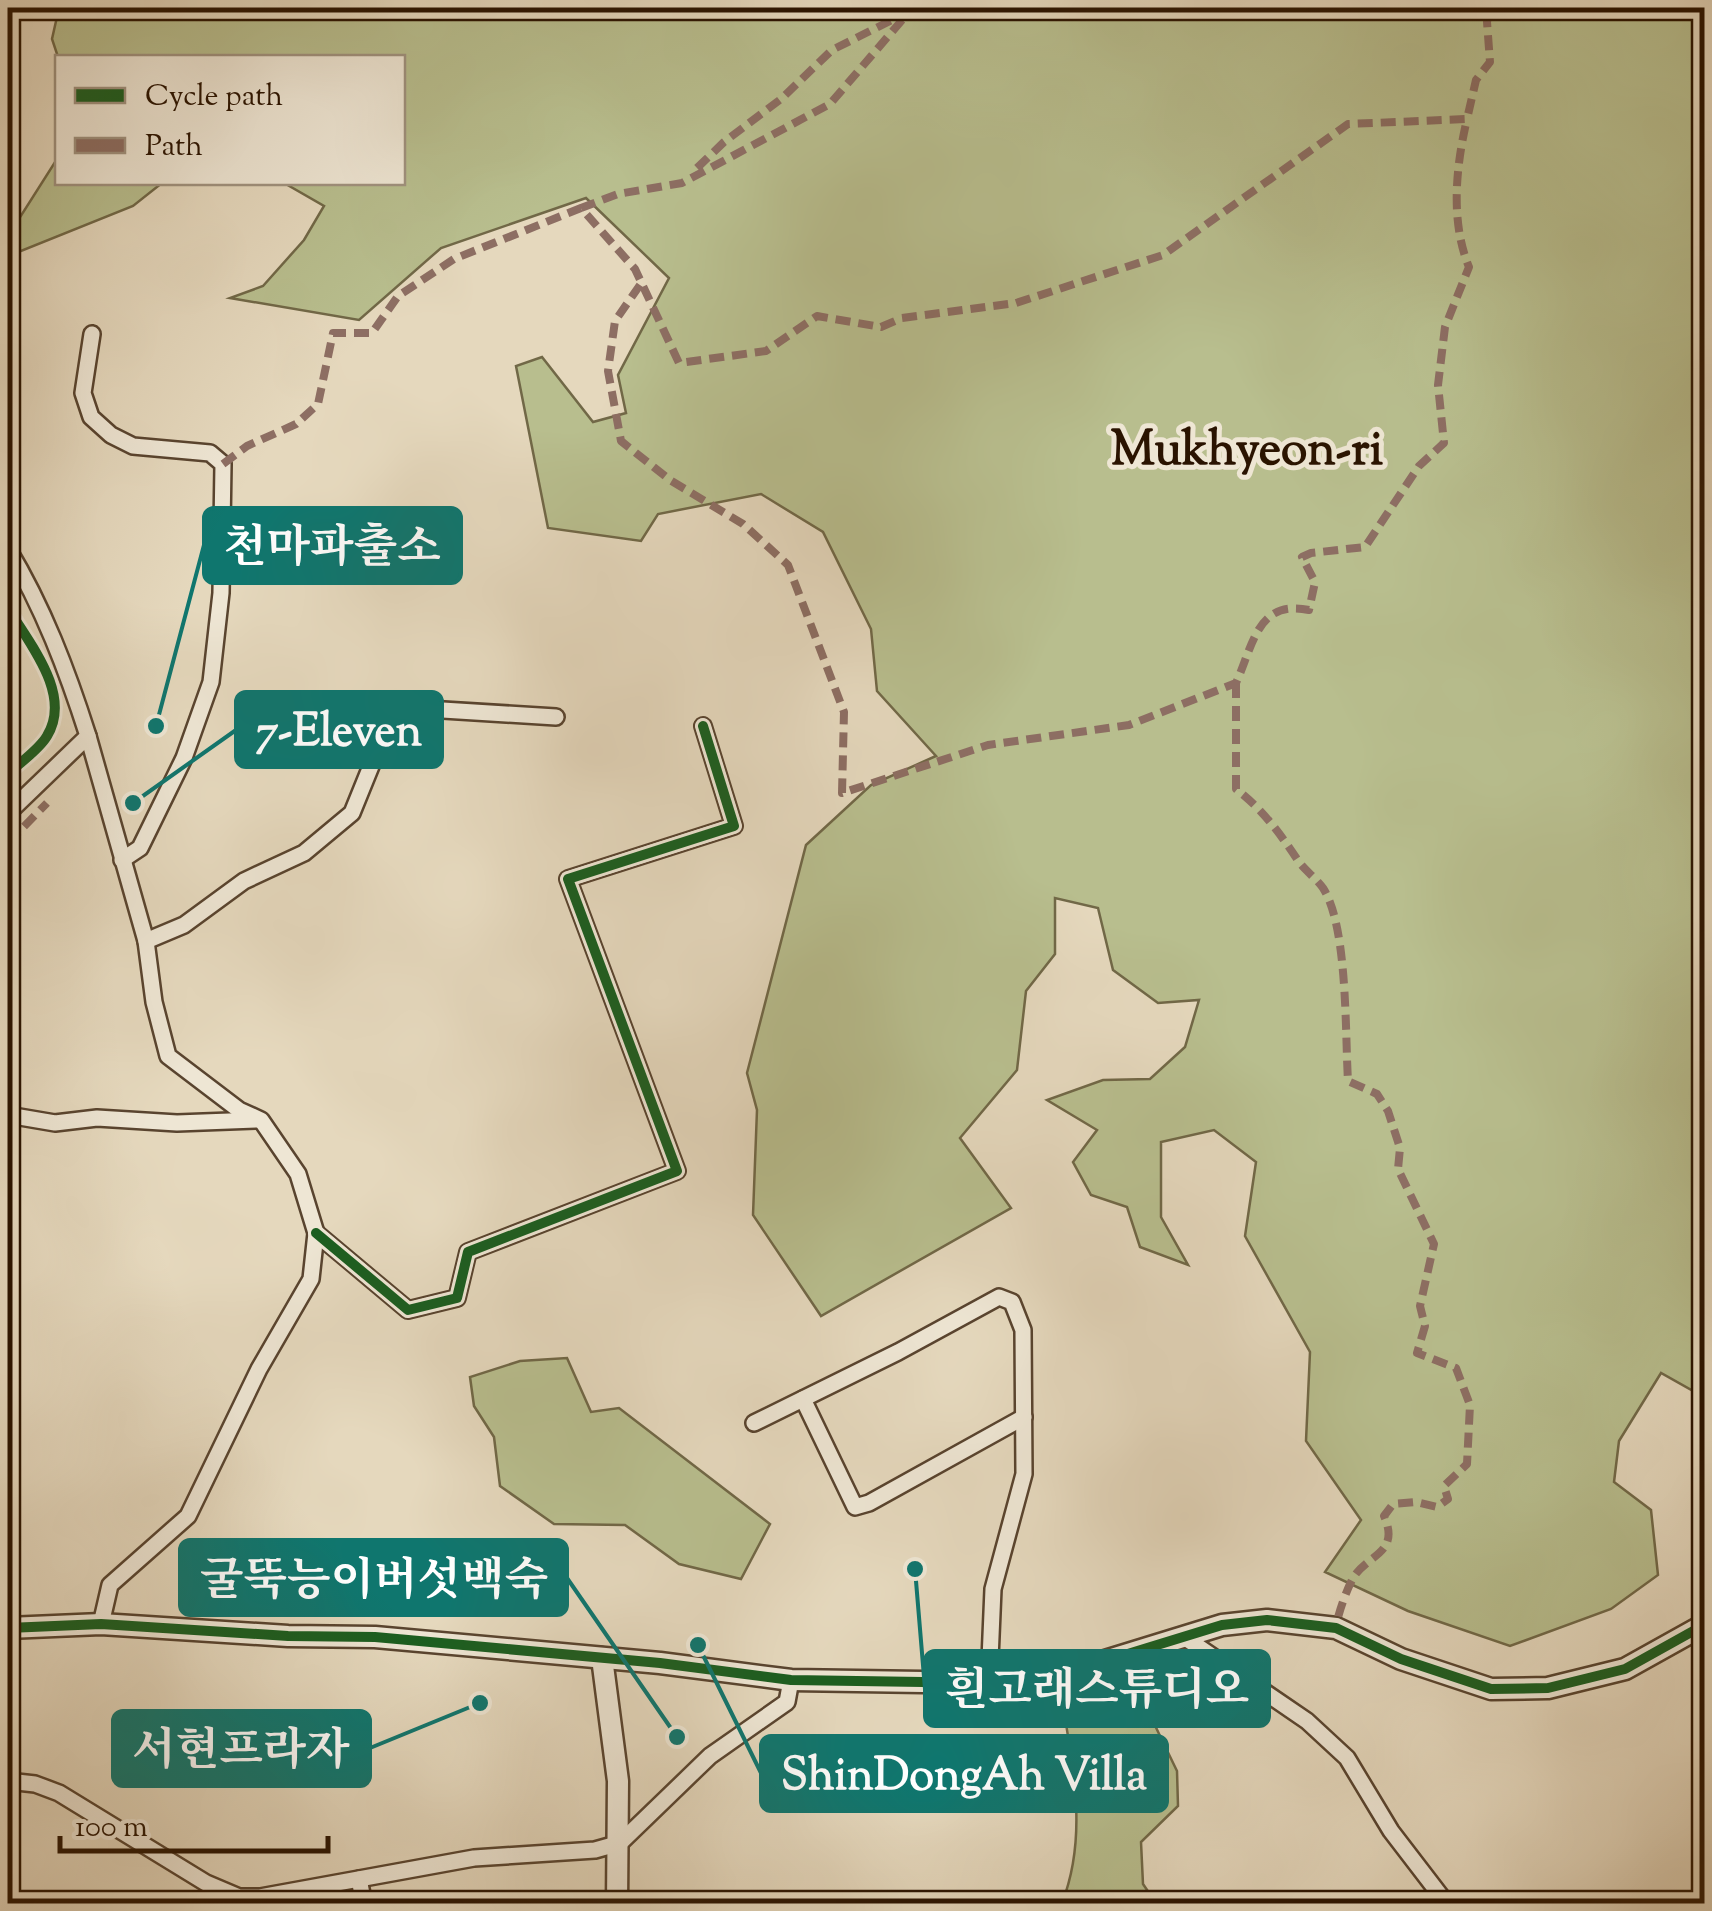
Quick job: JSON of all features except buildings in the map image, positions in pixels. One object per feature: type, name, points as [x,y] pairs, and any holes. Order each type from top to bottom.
[{"type":"street","points":[[92,334],[84,393],[91,416],[112,435],[133,446],[210,453],[223,464],[221,594],[211,682],[184,758],[140,848],[122,860]]},
{"type":"street","points":[[8,548],[28,582],[67,671],[88,736],[146,941],[154,1002],[168,1056],[239,1110],[261,1120],[298,1174],[316,1233],[311,1279],[259,1369],[188,1516],[110,1585],[100,1624]]},
{"type":"street","points":[[146,941],[184,925],[244,881],[304,853],[352,813],[396,707],[556,718]]},
{"type":"street","points":[[316,1233],[408,1310],[458,1298],[468,1252],[677,1171],[568,879],[734,826],[702,726]]},
{"type":"street","points":[[8,813],[88,736]]},
{"type":"street","points":[[8,1115],[55,1124],[97,1118],[177,1123],[261,1120]]},
{"type":"street","points":[[754,1422],[999,1297],[1012,1302],[1023,1330],[1024,1474],[993,1589],[988,1683]]},
{"type":"street","points":[[803,1400],[855,1507],[870,1503],[1024,1417]]},
{"type":"street","points":[[8,1628],[100,1624],[375,1638],[791,1680],[988,1683],[1025,1679],[1105,1660],[1222,1625],[1267,1620],[1336,1628],[1401,1659],[1491,1689],[1548,1688],[1625,1668],[1704,1625]]},
{"type":"street","points":[[1184,1637],[1307,1722],[1347,1758],[1390,1831],[1446,1904]]},
{"type":"street","points":[[602,1658],[618,1781],[617,1904]]},
{"type":"street","points":[[8,1781],[35,1784],[59,1793],[206,1883],[239,1897],[260,1897],[474,1858],[595,1850],[620,1843],[710,1756],[787,1702],[791,1680]]},
{"type":"street","points":[[359,1878],[364,1904]]},
{"type":"green space","points":[[59,8],[1704,8],[1704,1397],[1661,1373],[1619,1441],[1614,1482],[1651,1510],[1658,1575],[1611,1609],[1510,1646],[1408,1611],[1325,1572],[1361,1520],[1306,1441],[1310,1352],[1245,1236],[1256,1162],[1214,1130],[1161,1142],[1161,1217],[1188,1265],[1140,1247],[1127,1207],[1091,1195],[1073,1162],[1097,1130],[1047,1100],[1103,1080],[1150,1079],[1185,1047],[1199,1000],[1158,1003],[1113,970],[1098,908],[1055,898],[1055,954],[1026,991],[1017,1070],[960,1138],[1011,1208],[821,1316],[753,1215],[757,1110],[747,1073],[806,845],[871,785],[936,756],[877,691],[871,629],[823,532],[761,494],[658,514],[641,541],[548,528],[516,366],[542,357],[593,422],[626,413],[618,375],[669,278],[586,198],[441,248],[359,320],[230,298],[263,286],[304,240],[324,206],[287,185],[405,185],[405,55],[57,55],[52,39]]},
{"type":"green space","points":[[55,162],[55,185],[159,185],[133,206],[11,255],[8,236]]},
{"type":"green space","points":[[567,1358],[591,1412],[619,1408],[770,1524],[741,1579],[679,1564],[625,1525],[554,1524],[500,1486],[494,1437],[474,1406],[470,1377],[520,1361]]},
{"type":"green space","points":[[1117,1681],[1147,1709],[1177,1771],[1178,1806],[1141,1842],[1143,1884],[1156,1903],[1062,1903],[1075,1853],[1076,1802],[1062,1699]]},
{"type":"marked path","points":[[223,464],[247,446],[296,424],[318,404],[333,333],[372,333],[398,296],[454,259],[581,208],[635,269],[679,363],[766,351],[817,316],[881,327],[902,318],[1016,303],[1163,255],[1348,124],[1467,119],[1476,80],[1490,62],[1490,8]]},
{"type":"marked path","points":[[581,208],[618,194],[682,183],[830,104],[909,12]]},
{"type":"marked path","points":[[697,168],[781,99],[832,50],[900,16]]},
{"type":"marked path","points":[[640,285],[615,321],[608,371],[621,441],[670,480],[743,524],[788,565],[844,712],[842,793],[988,745],[1129,725],[1236,683],[1259,628],[1278,612],[1292,608],[1309,610],[1315,582],[1302,557],[1365,547],[1419,466],[1444,443],[1438,385],[1445,327],[1469,267],[1457,212],[1460,155],[1467,119]]},
{"type":"marked path","points":[[1236,683],[1236,789],[1270,821],[1323,888],[1331,906],[1341,954],[1348,1081],[1377,1094],[1388,1111],[1400,1148],[1398,1169],[1434,1244],[1420,1306],[1425,1326],[1417,1353],[1456,1368],[1470,1405],[1467,1464],[1444,1486],[1448,1499],[1437,1507],[1416,1502],[1393,1504],[1384,1516],[1388,1528],[1386,1545],[1355,1575],[1336,1628]]},
{"type":"marked path","points":[[8,843],[47,803]]},
{"type":"cycle path","points":[[8,608],[45,669],[55,703],[54,720],[47,736],[8,774]]},
{"type":"cycle path","points":[[316,1233],[408,1310],[457,1298],[468,1252],[677,1171],[568,879],[734,826],[703,726]]},
{"type":"cycle path","points":[[8,1628],[101,1624],[288,1636],[375,1637],[660,1663],[791,1680],[989,1683],[1105,1661],[1222,1625],[1267,1620],[1336,1628],[1401,1659],[1491,1689],[1548,1688],[1625,1669],[1704,1625]]},
{"type":"place","name":"천마파출소","points":[[156,726]]},
{"type":"place","name":"7-Eleven","points":[[133,803]]},
{"type":"place","name":"흰고래스튜디오","points":[[915,1569]]},
{"type":"place","name":"ShinDongAh Villa","points":[[698,1645]]},
{"type":"place","name":"서현프라자","points":[[480,1703]]},
{"type":"place","name":"굴뚝능이버섯백숙","points":[[677,1737]]},
{"type":"district","name":"Mukhyeon-ri","points":[[1247,452]]}]
